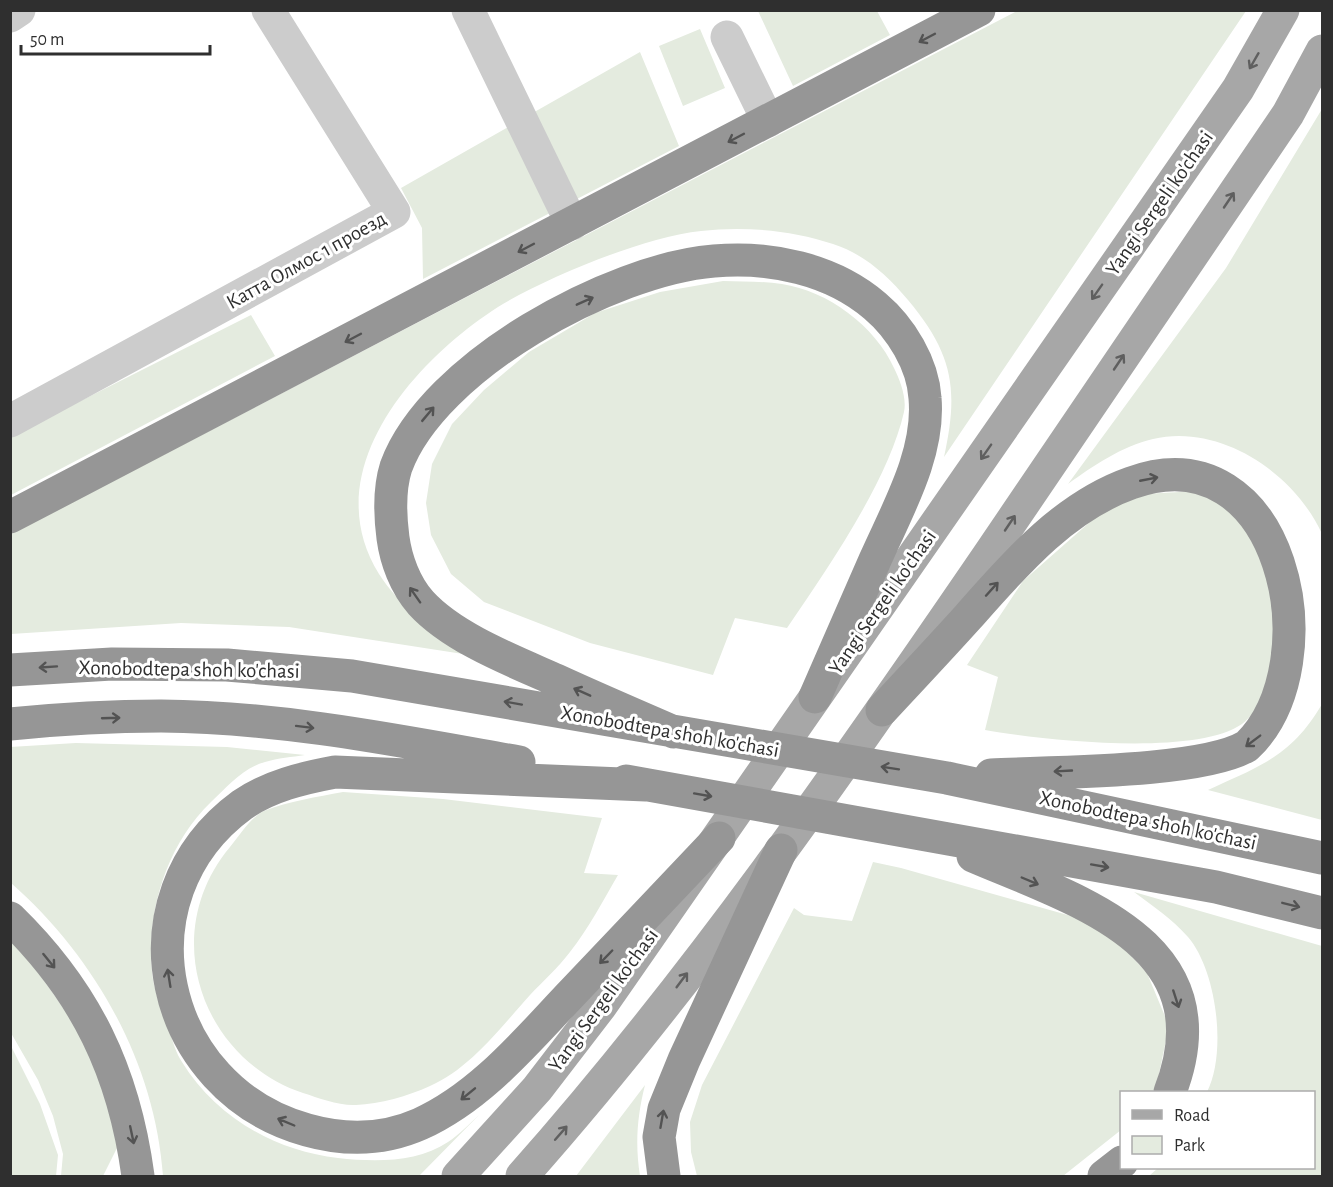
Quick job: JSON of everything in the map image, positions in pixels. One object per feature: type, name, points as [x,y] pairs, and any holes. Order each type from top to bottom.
[{"type":"highway","points":[[10,517],[979,10]]},
{"type":"highway","points":[[674,732],[515,663],[481,645],[433,614],[419,602],[401,569],[395,548],[391,507],[396,469],[412,435],[438,402],[470,372],[505,344],[566,310],[629,284],[681,267],[714,261],[756,261],[794,267],[843,284],[871,302],[890,321],[908,347],[920,373],[926,399],[920,449],[909,484],[815,697]]},
{"type":"highway","points":[[882,710],[1035,544],[1077,512],[1112,491],[1148,478],[1182,475],[1196,477],[1235,492],[1253,504],[1275,526],[1302,574],[1308,603],[1309,637],[1303,674],[1296,691],[1273,723],[1253,741],[1229,754],[1157,766],[947,778]]},
{"type":"highway","name":"Xonobodtepa shoh ko'chasi","points":[[10,670],[112,664],[227,665],[292,670],[408,685],[947,778],[1323,858]]},
{"type":"highway","points":[[10,724],[162,716],[284,725],[375,736],[1216,887],[1323,912]]},
{"type":"highway","points":[[646,785],[335,772],[295,781],[258,795],[230,814],[206,838],[185,872],[174,902],[168,938],[169,977],[178,1011],[192,1044],[211,1071],[237,1095],[288,1124],[319,1133],[352,1138],[373,1138],[409,1129],[458,1102],[503,1065],[719,838]]},
{"type":"highway","points":[[918,833],[1078,900],[1123,927],[1149,950],[1175,994],[1183,1030],[1179,1066],[1170,1091]]},
{"type":"highway","points":[[664,1176],[659,1137],[664,1109],[684,1060],[781,850]]},
{"type":"highway","points":[[10,918],[73,991],[96,1029],[119,1083],[133,1139],[138,1176]]},
{"type":"highway","points":[[1104,1176],[1120,1164]]},
{"type":"main road","name":"Yangi Sergeli ko'chasi","points":[[458,1176],[544,1080],[600,1007],[1238,89],[1283,10]]},
{"type":"main road","points":[[522,1176],[639,1037],[781,850],[882,710],[1288,114],[1323,51]]},
{"type":"street","points":[[10,16],[19,10]]},
{"type":"street","name":"Катта Олмос 1 проезд","points":[[10,421],[394,212],[268,10]]},
{"type":"street","points":[[468,10],[572,224]]},
{"type":"street","points":[[727,37],[768,121]]},
{"type":"green space","points":[[758,11],[877,11],[890,35],[793,86]]},
{"type":"green space","points":[[1017,11],[1246,11],[944,457],[949,433],[951,392],[943,355],[923,319],[900,291],[874,266],[844,248],[784,232],[734,229],[678,235],[652,241],[596,260],[542,283],[498,307],[466,329],[435,357],[407,388],[383,422],[367,458],[359,496],[362,535],[379,574],[387,586],[418,617],[463,654],[289,627],[181,623],[11,634],[11,534]]},
{"type":"green space","points":[[700,29],[725,88],[683,106],[659,46]]},
{"type":"green space","points":[[640,52],[679,146],[423,279],[422,228],[401,188]]},
{"type":"green space","points":[[1322,109],[1322,534],[1310,512],[1275,473],[1229,446],[1204,439],[1179,436],[1141,442],[1108,457],[1068,484],[1226,268]]},
{"type":"green space","points":[[723,281],[782,284],[816,294],[833,303],[848,313],[875,338],[894,368],[904,395],[904,412],[885,467],[837,552],[787,628],[735,618],[713,675],[590,643],[484,602],[451,574],[431,535],[426,503],[432,464],[452,424],[484,390],[529,352],[595,313],[660,292]]},
{"type":"green space","points":[[251,315],[275,356],[11,495],[11,436]]},
{"type":"green space","points":[[1198,491],[1255,521],[1290,664],[1253,713],[1242,724],[1220,734],[1190,740],[1155,743],[1079,741],[985,730],[998,677],[967,665],[1023,581],[1091,521],[1117,503],[1143,494]]},
{"type":"green space","points":[[1322,704],[1322,820],[1208,790],[1273,758],[1299,736]]},
{"type":"green space","points":[[76,743],[227,747],[305,755],[265,762],[242,773],[211,802],[182,838],[163,880],[152,926],[152,972],[157,995],[178,1055],[196,1082],[230,1115],[249,1128],[292,1148],[338,1158],[380,1160],[409,1157],[436,1149],[448,1142],[479,1115],[419,1176],[163,1176],[158,1134],[148,1093],[134,1053],[116,1015],[94,978],[69,944],[11,883],[10,747]]},
{"type":"green space","points":[[343,792],[443,799],[602,818],[584,873],[618,875],[577,943],[472,1058],[445,1078],[421,1090],[384,1101],[356,1105],[336,1103],[303,1093],[267,1076],[238,1052],[216,1022],[201,989],[194,953],[197,917],[208,881],[250,822],[264,811]]},
{"type":"green space","points":[[873,862],[1089,921],[1118,942],[1147,973],[1169,1026],[1156,1088],[1153,1091],[1120,1091],[1120,1131],[1063,1176],[697,1176],[691,1152],[690,1122],[702,1085],[794,908],[804,915],[852,921]]},
{"type":"green space","points":[[1134,892],[1322,946],[1322,1176],[1149,1176],[1157,1169],[1315,1169],[1315,1091],[1207,1091],[1217,1056],[1216,1013],[1212,991],[1198,952],[1188,937]]},
{"type":"green space","points":[[11,938],[26,955],[85,1039],[122,1138],[103,1176],[61,1176],[63,1154],[53,1116],[38,1080],[11,1033]]},
{"type":"green space","points":[[10,1044],[40,1104],[58,1155],[56,1176],[11,1176]]},
{"type":"green space","points":[[645,1085],[638,1130],[640,1176],[576,1176]]}]
